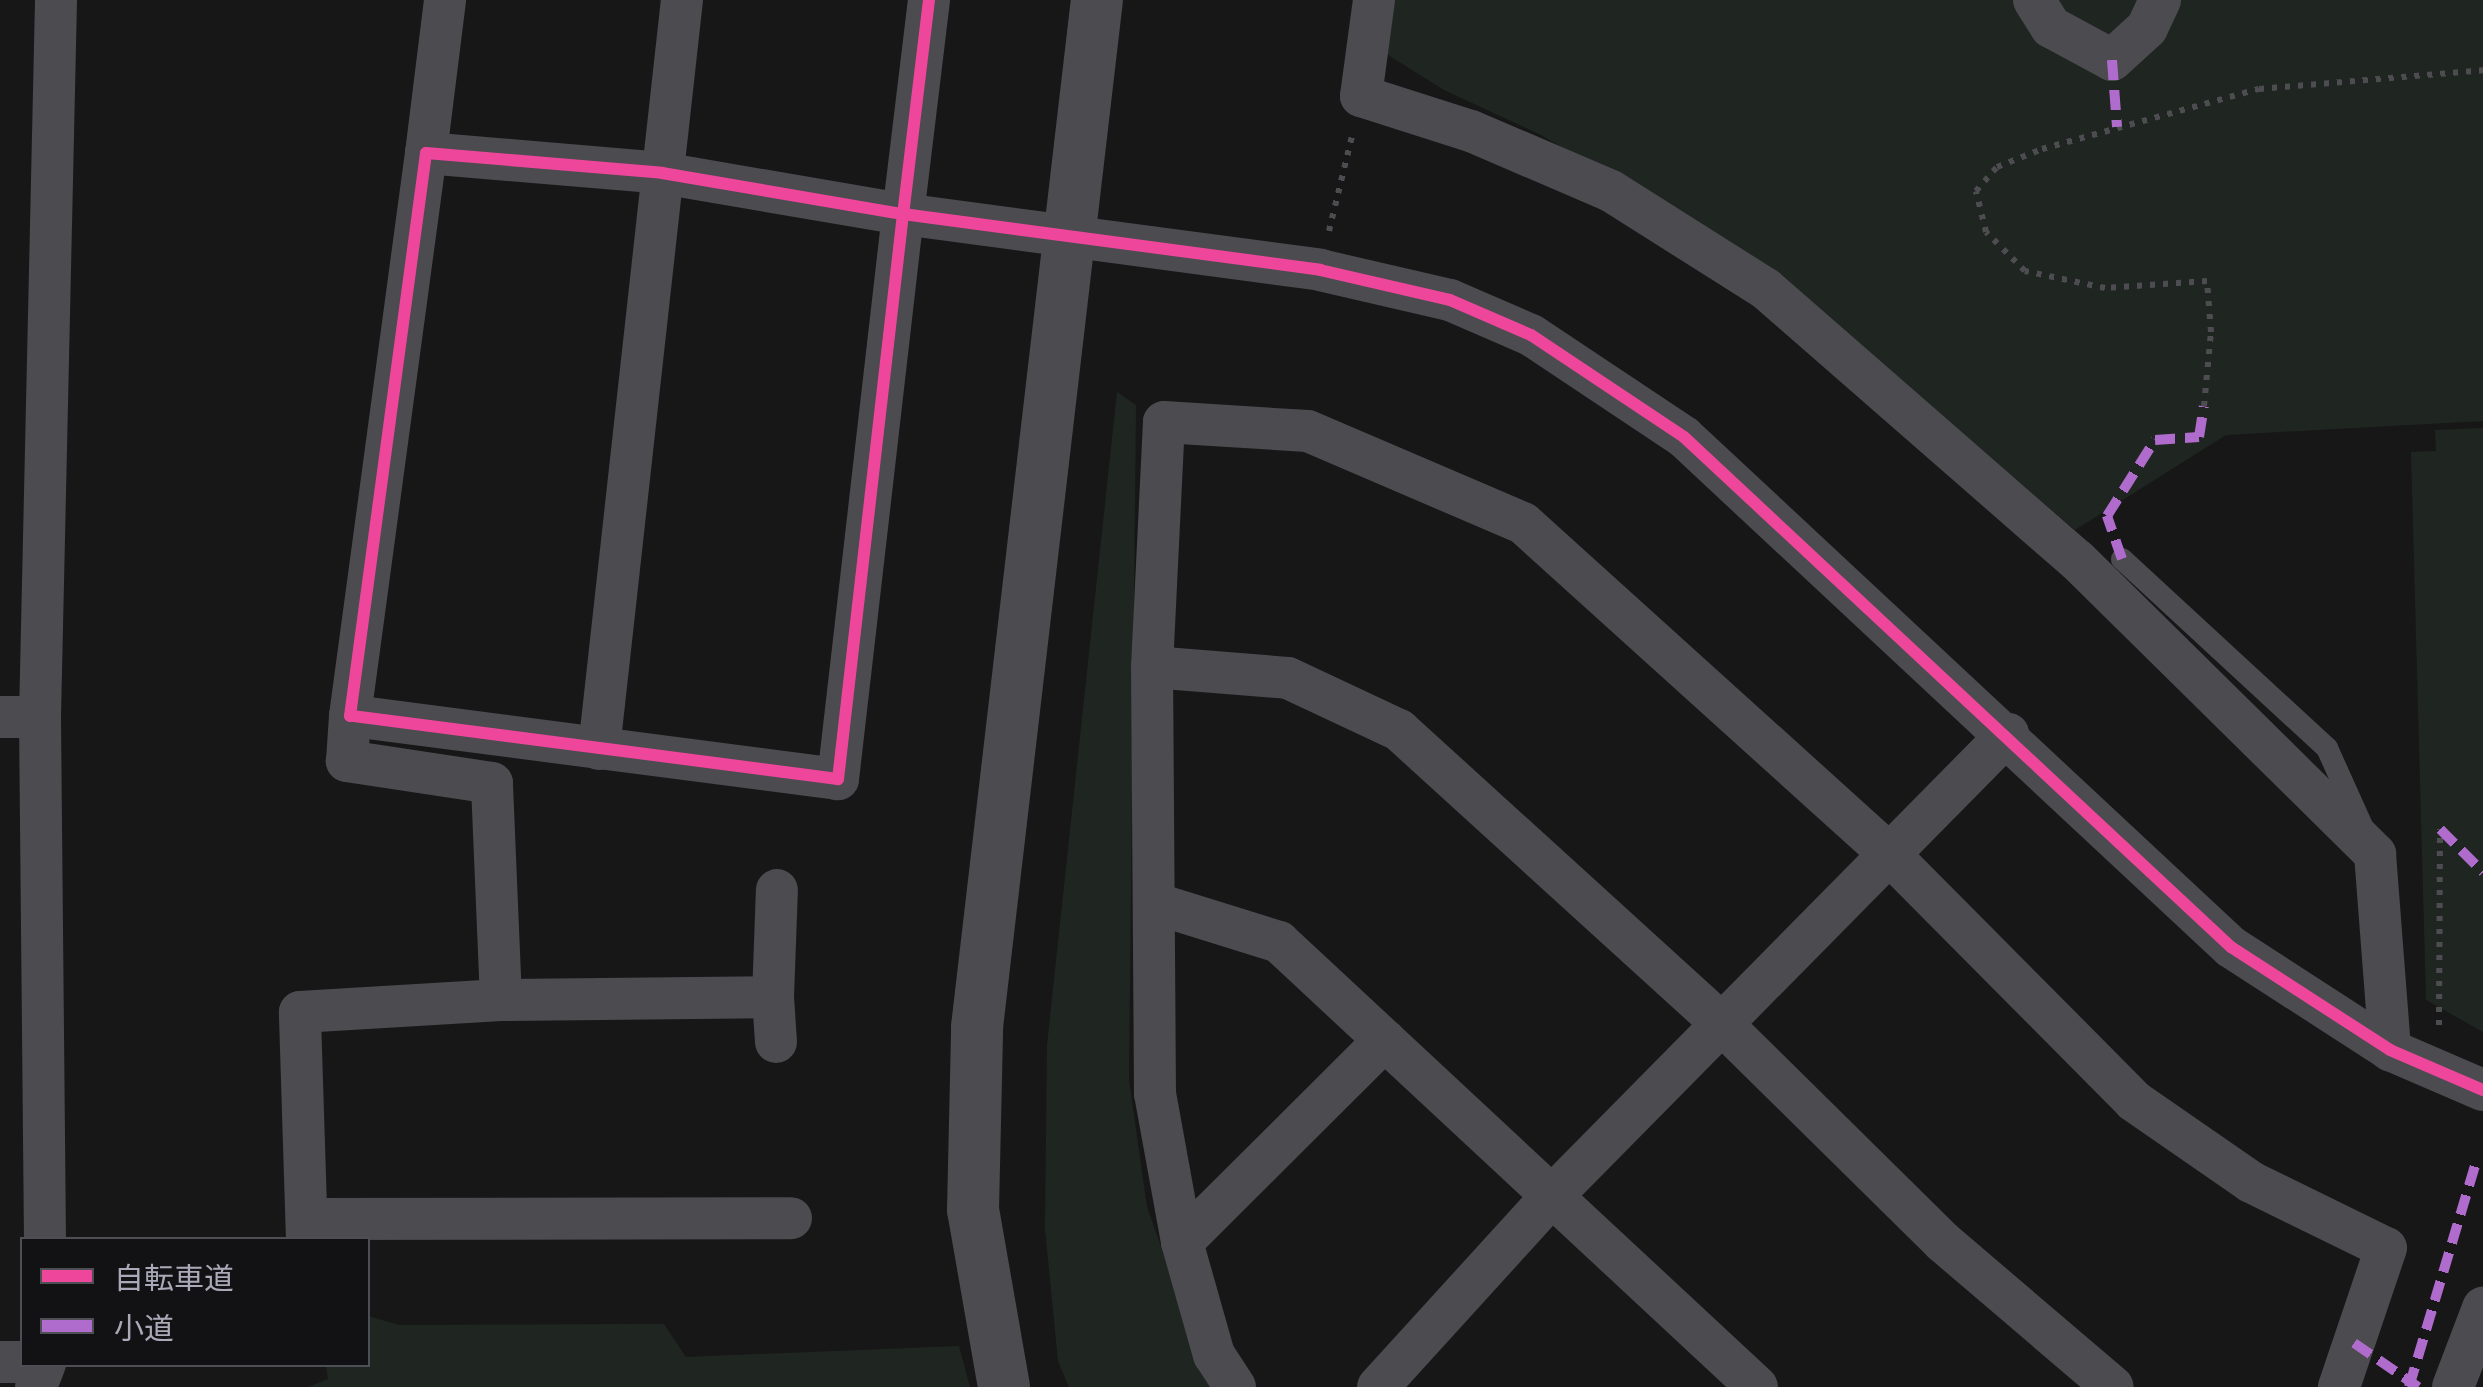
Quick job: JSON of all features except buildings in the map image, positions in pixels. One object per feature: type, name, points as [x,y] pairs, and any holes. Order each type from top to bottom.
[{"type":"street","points":[[45,1237],[20,716],[56,0]]},
{"type":"street","points":[[444,0],[347,762],[492,783],[501,1000]]},
{"type":"street","points":[[599,750],[682,0]]},
{"type":"street","points":[[350,716],[838,779],[929,0]]},
{"type":"street","points":[[1004,1387],[974,1210],[977,1027],[1097,0]]},
{"type":"street","points":[[1374,0],[1361,96],[1472,132],[1611,191],[1766,289],[2077,560],[2374,854],[2390,1050]]},
{"type":"street","points":[[2034,0],[2051,27],[2112,60],[2147,28],[2160,0]]},
{"type":"street","points":[[426,153],[662,173],[903,214],[1320,270],[1450,300],[1531,335],[1684,437],[2008,734],[2230,947],[2390,1050],[2483,1090]]},
{"type":"street","points":[[1235,1387],[1214,1355],[1182,1242],[1155,1094],[1157,904],[1152,667],[1164,422],[1308,431],[1523,523],[1889,854],[2134,1101],[2250,1182],[2386,1248],[2338,1387]]},
{"type":"street","points":[[1152,667],[1288,678],[1399,730],[1724,1028],[1943,1242],[2113,1387]]},
{"type":"street","points":[[1385,1385],[1553,1195],[1724,1028],[2008,734]]},
{"type":"street","points":[[776,1042],[773,997],[777,890]]},
{"type":"street","points":[[1157,904],[1279,942],[1756,1387]]},
{"type":"street","points":[[773,997],[501,1000],[300,1012],[307,1229],[792,1218]]},
{"type":"street","points":[[1182,1242],[1386,1040]]},
{"type":"street","points":[[2454,1387],[2483,1308]]},
{"type":"lane","points":[[2122,559],[2327,748],[2374,854]]},
{"type":"path","points":[[2204,406],[2211,332],[2207,281],[2105,288],[2025,271],[1986,232],[1976,191],[1998,166],[2042,149],[2259,89],[2483,70]]},
{"type":"path","points":[[1320,270],[1361,96]]},
{"type":"path","points":[[2440,829],[2440,1027]]},
{"type":"shaded area","points":[[1393,0],[2483,0],[2483,421],[2226,435],[2075,530],[1781,277],[1541,135],[1444,90],[1385,53]]},
{"type":"shaded area","points":[[1117,392],[1136,405],[1129,1080],[1147,1207],[1211,1387],[1069,1387],[1058,1361],[1045,1229],[1047,1045]]},
{"type":"shaded area","points":[[2483,428],[2483,1032],[2426,1000],[2411,452],[2436,451],[2435,430]]},
{"type":"shaded area","points":[[370,1317],[399,1325],[664,1324],[686,1357],[959,1346],[970,1387],[308,1387],[328,1379],[326,1367],[370,1367]]},
{"type":"marked path","points":[[2112,60],[2117,127]]},
{"type":"marked path","points":[[2122,559],[2107,516],[2155,440],[2199,437],[2204,406]]},
{"type":"marked path","points":[[2440,829],[2483,872]]},
{"type":"marked path","points":[[2409,1387],[2477,1159]]},
{"type":"marked path","points":[[2354,1343],[2418,1387]]},
{"type":"cycle path","points":[[929,0],[903,214],[838,779],[350,716],[426,153],[662,173],[903,214],[1320,270],[1450,300],[1531,335],[1684,437],[2231,947],[2390,1050],[2483,1090]]}]
